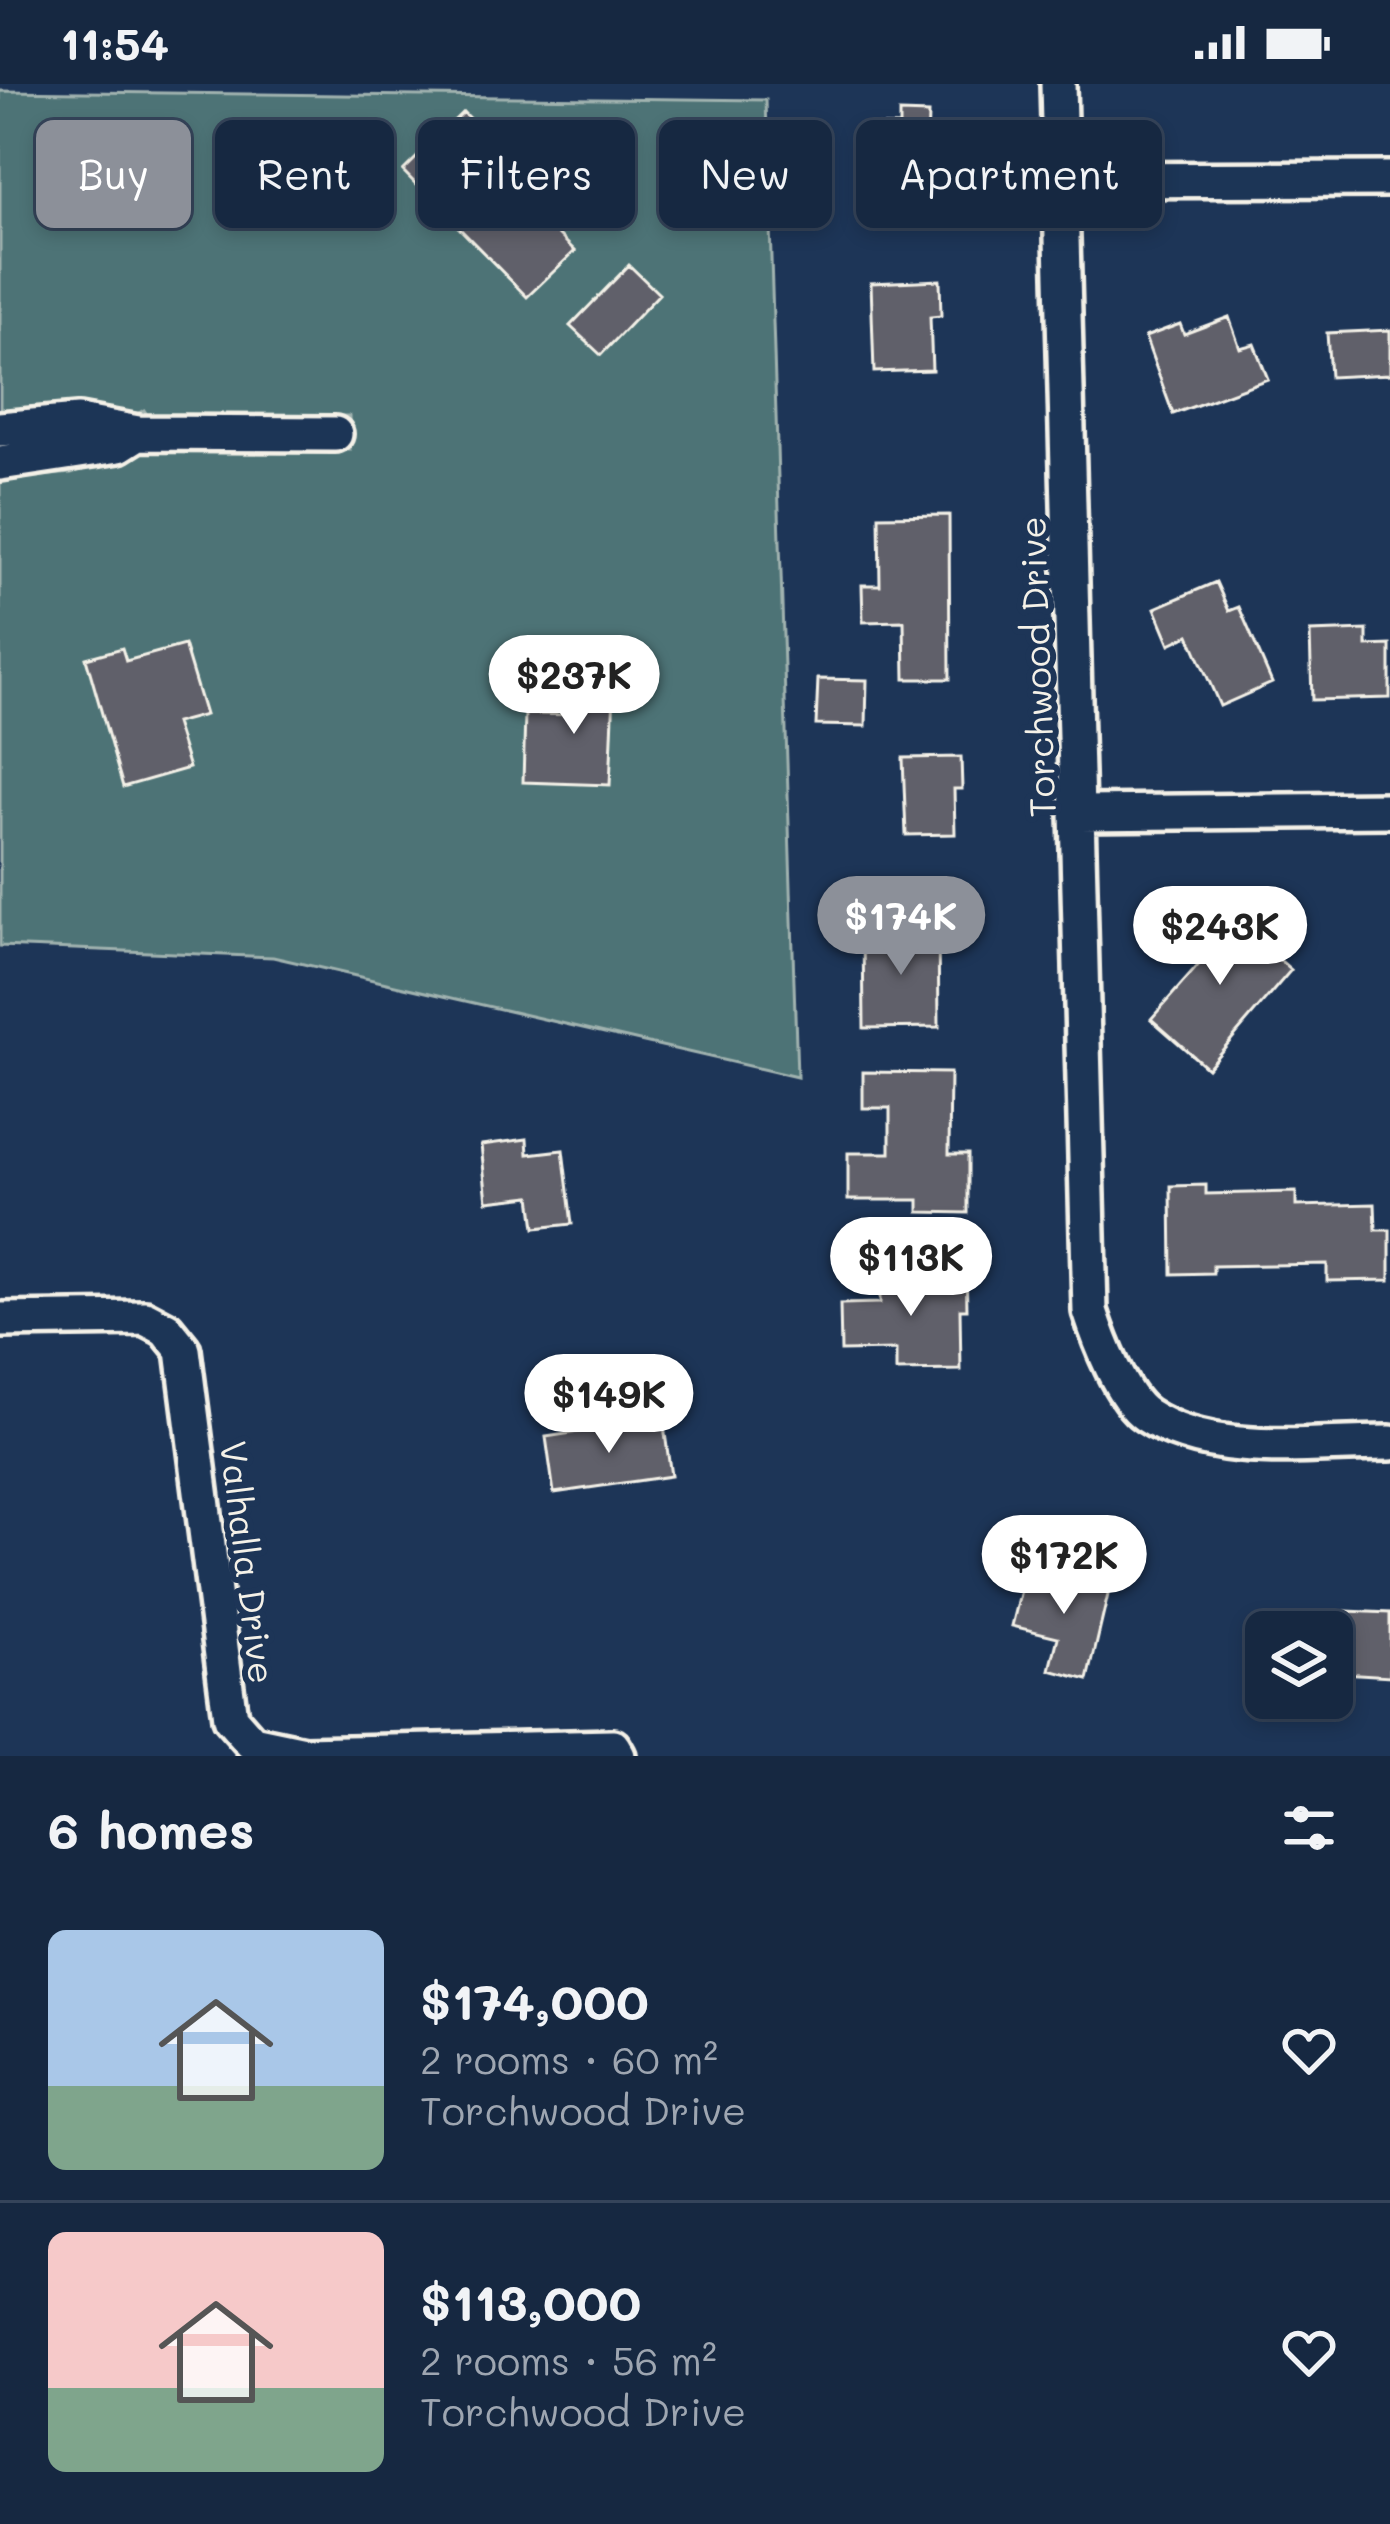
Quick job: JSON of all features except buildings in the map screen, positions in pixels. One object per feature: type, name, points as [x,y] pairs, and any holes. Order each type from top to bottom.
[{"type":"street","name":"Torchwood Drive","points":[[1058,84],[1059,120]]},
{"type":"street","points":[[1162,180],[1390,179]]},
{"type":"street","name":"Torchwood Drive","points":[[1062,228],[1090,1311],[1103,1351],[1142,1413],[1199,1439],[1390,1443]]},
{"type":"street","points":[[0,429],[78,422],[139,433],[335,434]]},
{"type":"street","points":[[0,463],[119,446],[139,433]]},
{"type":"street","points":[[1080,813],[1390,810]]},
{"type":"street","name":"Valhalla Drive","points":[[0,1320],[145,1318],[166,1329],[183,1350],[230,1718],[252,1743],[304,1754],[613,1747],[618,1756]]},
{"type":"green space","points":[[0,91],[766,100],[767,120],[659,120],[659,228],[770,228],[797,1077],[273,957],[0,946],[0,480],[71,473],[149,450],[350,450],[349,416],[148,416],[144,410],[137,414],[79,405],[0,411]]}]
